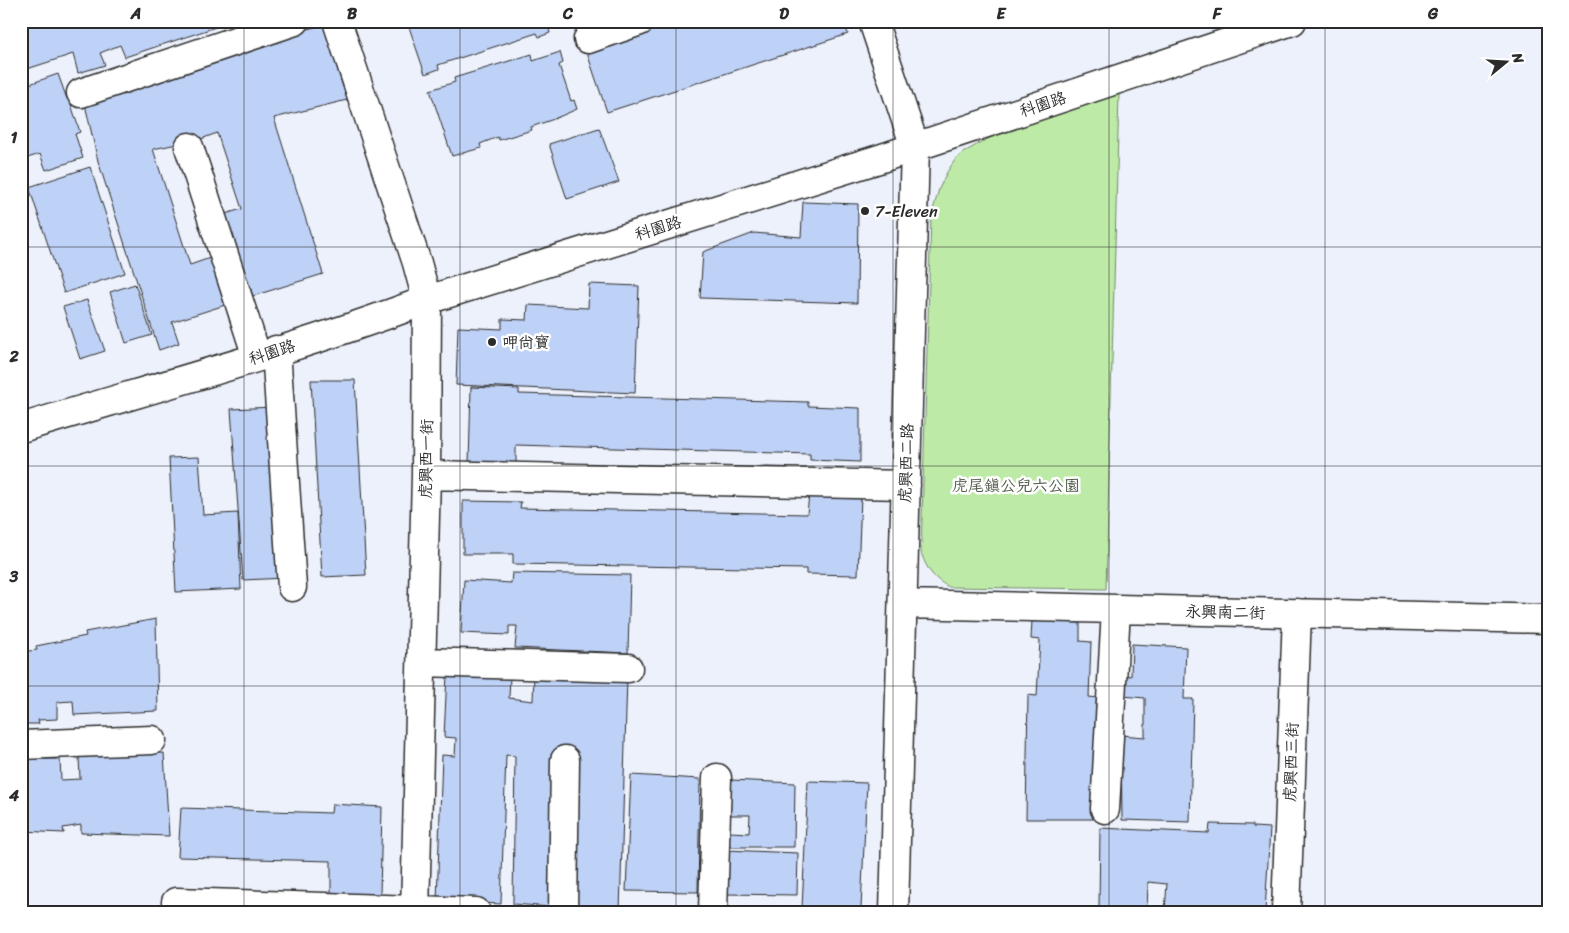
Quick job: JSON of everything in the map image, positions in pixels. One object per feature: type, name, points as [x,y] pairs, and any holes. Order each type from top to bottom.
[{"type":"street","points":[[80,93],[295,21]]},
{"type":"street","name":"虎興西一街","points":[[337,21],[417,263],[427,300],[426,475],[415,910]]},
{"type":"street","points":[[588,38],[640,21]]},
{"type":"street","name":"虎興西二路","points":[[873,21],[915,147],[894,912]]},
{"type":"street","name":"科園路","points":[[21,428],[267,353],[391,314],[427,300],[915,147],[1283,23]]},
{"type":"street","points":[[189,147],[267,353],[292,587]]},
{"type":"street","points":[[426,475],[906,485]]},
{"type":"street","name":"永興南二街","points":[[902,604],[1548,619]]},
{"type":"street","points":[[1105,809],[1116,609]]},
{"type":"street","name":"虎興西三街","points":[[1286,912],[1297,613]]},
{"type":"street","points":[[422,662],[628,668]]},
{"type":"street","points":[[21,745],[152,740]]},
{"type":"street","points":[[563,912],[565,760]]},
{"type":"street","points":[[713,912],[717,778]]},
{"type":"street","points":[[176,902],[476,912]]},
{"type":"green space","name":"虎尾鎮公兒六公園","points":[[1119,94],[1106,589],[949,587],[931,572],[921,552],[931,217],[939,189],[955,160],[964,152],[991,137]]},
{"type":"building","points":[[21,21],[234,21],[125,57],[120,45],[100,53],[105,65],[78,73],[73,54],[21,71]]},
{"type":"building","points":[[407,21],[547,21],[550,33],[539,37],[537,33],[438,65],[439,69],[425,74]]},
{"type":"building","points":[[674,21],[844,21],[848,34],[607,112],[586,50]]},
{"type":"building","points":[[324,24],[347,100],[274,118],[323,274],[253,296],[225,214],[242,209],[217,133],[201,139],[153,149],[190,265],[210,258],[225,305],[172,322],[179,343],[159,350],[98,161],[84,100]]},
{"type":"building","points":[[560,52],[563,63],[559,65],[571,101],[574,100],[577,109],[531,127],[532,130],[499,140],[498,137],[480,144],[481,148],[452,156],[430,90],[455,82],[454,78],[532,54],[533,61]]},
{"type":"building","points":[[58,74],[67,99],[69,98],[80,132],[75,134],[83,158],[46,170],[40,154],[21,160],[21,87]]},
{"type":"building","points":[[599,128],[619,182],[567,199],[549,144]]},
{"type":"building","points":[[90,167],[125,273],[64,293],[29,187]]},
{"type":"building","points":[[803,202],[858,204],[857,303],[700,298],[703,252],[754,233],[801,237]]},
{"type":"building","points":[[135,284],[152,335],[126,343],[110,292]]},
{"type":"building","points":[[589,284],[639,286],[635,393],[456,385],[458,327],[502,329],[502,319],[527,320],[528,305],[588,308]]},
{"type":"building","points":[[87,300],[105,351],[80,359],[63,307]]},
{"type":"building","points":[[311,380],[355,380],[366,575],[322,577]]},
{"type":"building","points":[[471,387],[519,389],[519,394],[808,402],[808,406],[860,408],[860,462],[810,460],[810,454],[516,445],[516,464],[469,464]]},
{"type":"building","points":[[273,407],[286,578],[243,580],[231,409]]},
{"type":"building","points":[[199,457],[203,515],[238,513],[241,589],[176,592],[169,458]]},
{"type":"building","points":[[809,494],[861,496],[858,575],[806,574],[806,569],[513,564],[513,554],[463,554],[463,501],[521,502],[520,508],[807,514]]},
{"type":"building","points":[[512,573],[630,575],[628,653],[515,648],[517,626],[509,626],[509,635],[461,633],[464,580],[511,583]]},
{"type":"building","points":[[156,619],[158,711],[74,715],[73,701],[57,702],[57,719],[38,720],[39,724],[21,724],[21,652],[37,650],[36,646],[86,636],[85,632]]},
{"type":"building","points":[[1032,620],[1080,623],[1080,641],[1091,642],[1089,697],[1098,698],[1093,819],[1026,819],[1028,695],[1037,696],[1040,640],[1031,639]]},
{"type":"building","points":[[1132,644],[1186,647],[1184,699],[1193,699],[1190,822],[1122,820],[1121,735],[1145,737],[1145,698],[1123,696],[1123,675],[1131,676]]},
{"type":"building","points":[[447,674],[510,676],[509,698],[533,701],[534,674],[627,678],[620,912],[575,912],[550,907],[513,904],[515,756],[506,755],[501,904],[437,901],[442,755],[455,756],[456,738],[444,737]]},
{"type":"building","points":[[164,753],[169,836],[81,833],[81,825],[63,828],[64,833],[21,831],[21,757],[44,755],[44,759],[60,759],[61,780],[80,779],[79,757]]},
{"type":"building","points":[[631,775],[700,779],[698,892],[626,891]]},
{"type":"building","points":[[731,780],[795,783],[794,847],[728,847],[730,832],[749,833],[750,815],[730,815]]},
{"type":"building","points":[[808,781],[867,783],[861,908],[802,908]]},
{"type":"building","points":[[332,804],[382,807],[380,896],[331,894],[331,861],[178,857],[181,808],[331,813]]},
{"type":"building","points":[[1210,824],[1253,825],[1253,827],[1270,828],[1265,912],[1165,910],[1167,884],[1148,882],[1147,911],[1099,908],[1100,828],[1209,833]]},
{"type":"building","points":[[725,850],[798,853],[797,895],[724,894]]},
{"type":"place","name":"7-Eleven","points":[[865,211]]},
{"type":"place","name":"呷尚寶","points":[[492,342]]}]
